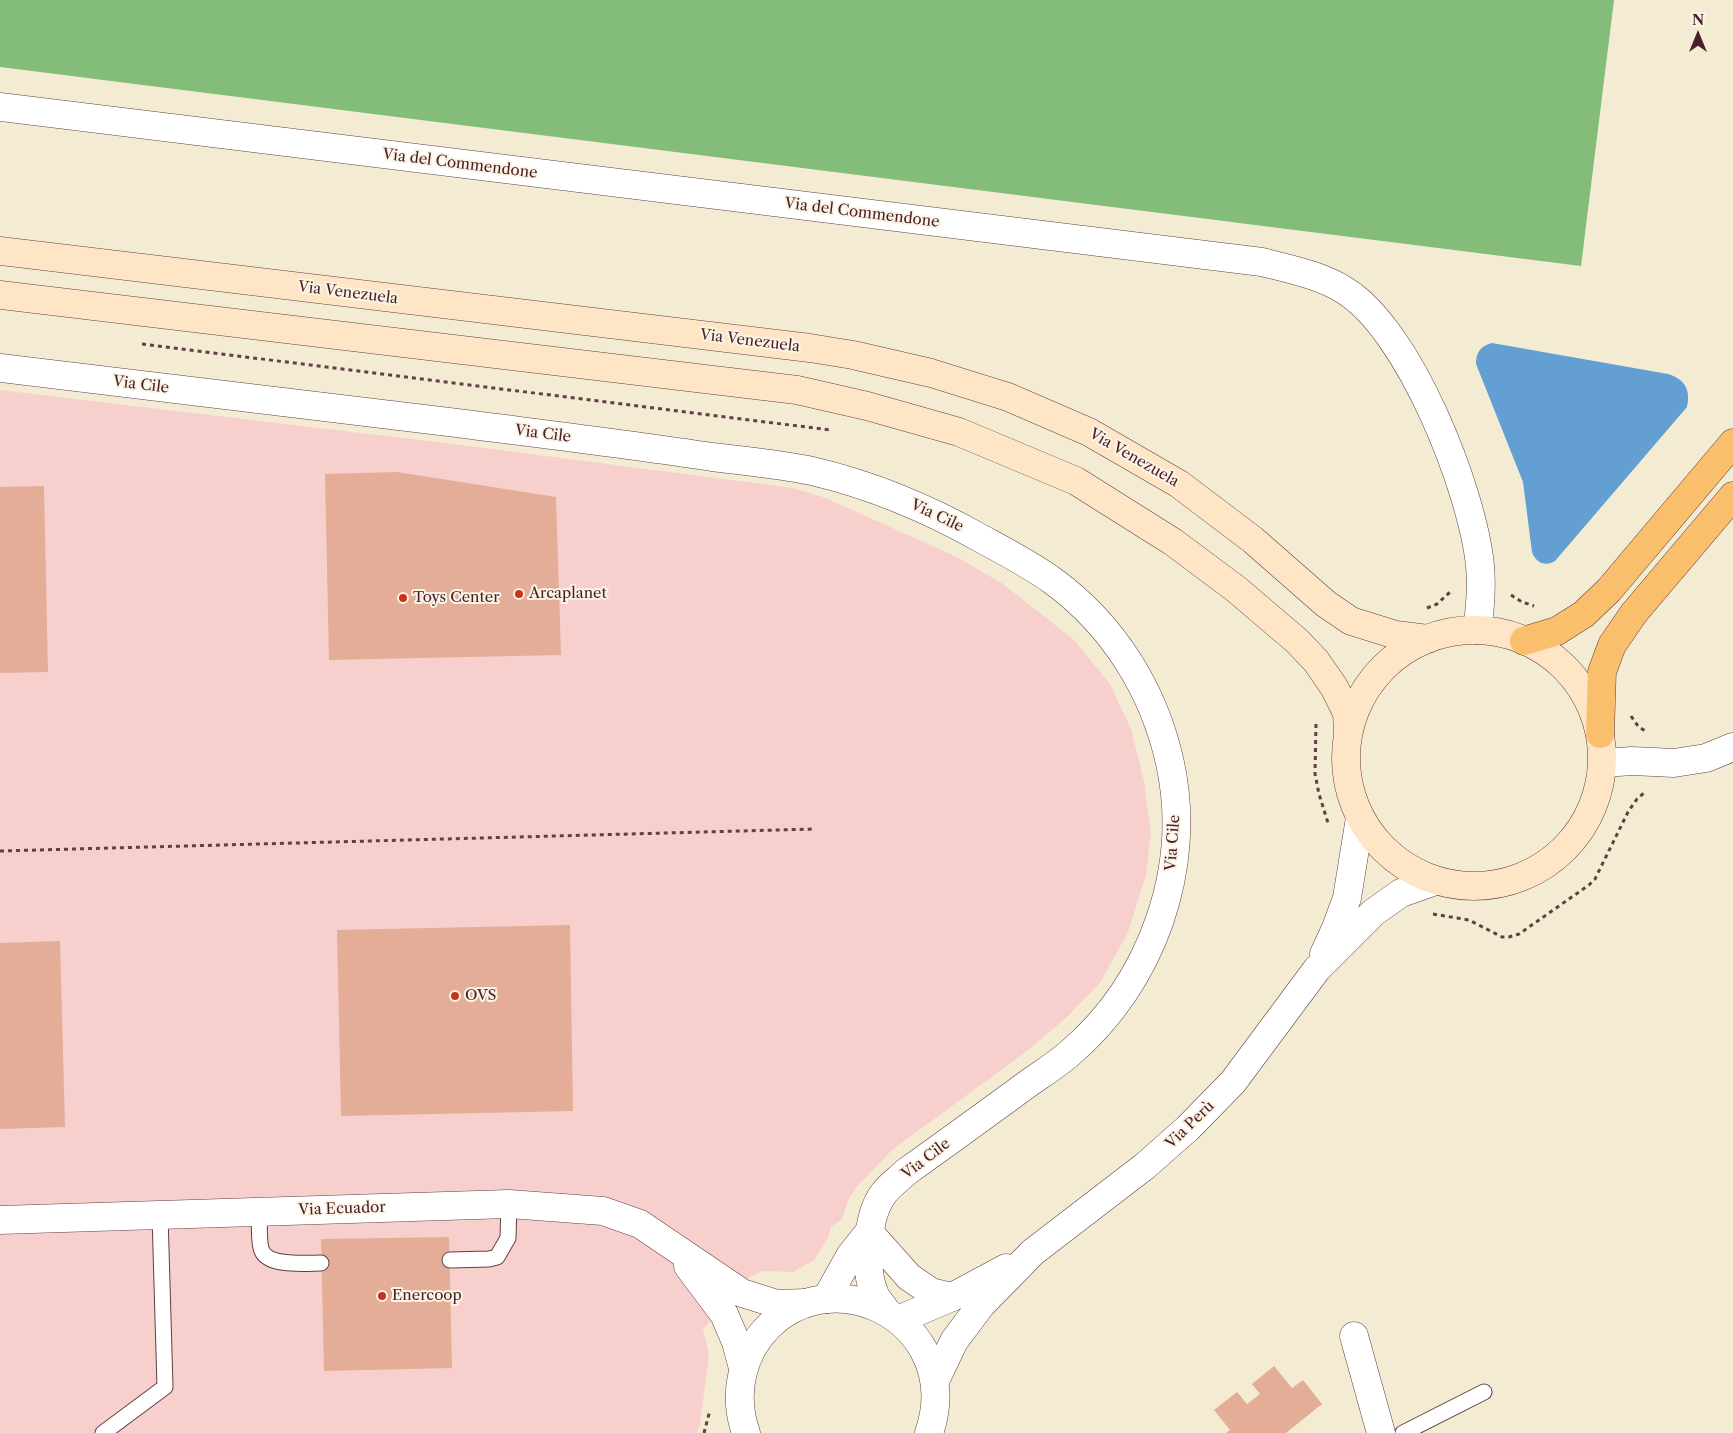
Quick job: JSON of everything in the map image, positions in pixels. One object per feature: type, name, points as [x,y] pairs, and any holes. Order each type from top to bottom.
[{"type":"highway","points":[[1524,640],[1557,631],[1584,614],[1609,590],[1733,443]]},
{"type":"highway","points":[[1600,734],[1602,672],[1612,645],[1634,612],[1733,496]]},
{"type":"main road","name":"Via Venezuela","points":[[0,251],[810,348],[853,354],[931,373],[1008,397],[1089,432],[1179,484],[1253,540],[1326,604],[1351,621],[1396,636],[1428,638]]},
{"type":"main road","points":[[0,295],[797,390],[867,406],[959,432],[1076,481],[1173,542],[1236,588],[1297,641],[1316,662],[1334,688],[1347,713],[1348,734],[1345,763],[1350,792],[1360,818],[1380,846],[1405,867],[1435,881],[1464,886],[1494,885],[1522,877],[1548,863],[1570,844],[1587,819],[1598,792],[1603,763],[1600,734],[1591,704],[1574,678],[1552,656],[1524,640],[1501,633],[1477,630],[1452,632],[1428,638],[1399,654],[1375,676],[1358,703],[1348,734]]},
{"type":"street","name":"Via del Commendone","points":[[0,107],[1262,262],[1305,273],[1344,290],[1368,309],[1388,333],[1422,391],[1450,454],[1470,512],[1480,567],[1480,610],[1477,630]]},
{"type":"street","name":"Via Cile","points":[[0,368],[633,445],[811,471],[886,493],[950,520],[1052,580],[1079,602],[1102,626],[1123,652],[1155,711],[1166,744],[1173,776],[1176,844],[1171,879],[1163,912],[1151,944],[1136,975],[1117,1004],[1094,1030],[1069,1054],[906,1172],[884,1194],[874,1210],[869,1232],[869,1266],[875,1295],[892,1316]]},
{"type":"street","points":[[1603,763],[1632,761],[1674,763],[1706,758],[1733,747]]},
{"type":"street","name":"Via Perù","points":[[1317,969],[1336,928],[1347,898],[1360,818]]},
{"type":"street","name":"Via Perù","points":[[935,1381],[954,1340],[981,1305],[1033,1252],[1145,1166],[1188,1128],[1233,1082],[1317,969],[1374,912],[1401,893],[1435,881]]},
{"type":"street","name":"Via Ecuador","points":[[0,1220],[509,1204],[603,1211],[640,1224],[742,1293],[776,1304],[847,1299],[867,1303],[892,1316]]},
{"type":"street","name":"Via Cile","points":[[816,1301],[869,1232]]},
{"type":"street","points":[[869,1232],[909,1277],[931,1292],[952,1297]]},
{"type":"street","name":"Via Ecuador","points":[[675,1249],[724,1314],[736,1342],[743,1368]]},
{"type":"street","name":"Via Perù","points":[[892,1316],[952,1297],[1033,1252]]},
{"type":"street","points":[[740,1428],[739,1392],[743,1368],[752,1347],[767,1328],[785,1314],[816,1301]]},
{"type":"street","points":[[892,1316],[904,1324],[918,1341],[929,1360],[935,1381],[933,1427]]},
{"type":"street","points":[[1354,1336],[1381,1433]]},
{"type":"lane","points":[[450,1260],[489,1260],[497,1257],[508,1238],[509,1204]]},
{"type":"lane","points":[[259,1212],[262,1252],[268,1258],[286,1263],[321,1263]]},
{"type":"lane","points":[[103,1433],[165,1387],[160,1215]]},
{"type":"lane","points":[[1402,1433],[1484,1392]]},
{"type":"path","points":[[1505,588],[1511,595],[1522,602],[1536,607]]},
{"type":"path","points":[[1421,610],[1437,604],[1452,590]]},
{"type":"path","points":[[1630,714],[1638,726],[1651,735]]},
{"type":"path","points":[[1426,913],[1469,920],[1502,937],[1519,934],[1596,879],[1628,812],[1637,799],[1646,791]]},
{"type":"path","points":[[0,851],[814,829]]},
{"type":"shaded area","points":[[0,390],[453,444],[793,488],[823,497],[957,557],[1003,584],[1074,640],[1110,684],[1131,729],[1144,781],[1151,834],[1146,875],[1128,932],[1100,983],[1066,1018],[1027,1051],[892,1150],[855,1189],[849,1198],[842,1219],[831,1227],[828,1238],[814,1260],[793,1272],[762,1271],[750,1277],[703,1329],[709,1355],[700,1424],[697,1433],[0,1433]]},
{"type":"green space","points":[[0,0],[1614,0],[1581,266],[0,67]]},
{"type":"water","points":[[1492,343],[1668,374],[1683,382],[1687,390],[1687,407],[1555,561],[1548,564],[1538,561],[1532,552],[1523,482],[1476,364],[1480,350]]},
{"type":"building","points":[[397,472],[556,497],[561,655],[329,660],[325,474]]},
{"type":"building","points":[[44,486],[48,672],[0,673],[0,487]]},
{"type":"building","points":[[570,925],[573,1111],[341,1116],[337,930]]},
{"type":"building","points":[[60,941],[65,1127],[0,1129],[0,943]]},
{"type":"building","points":[[449,1237],[452,1368],[324,1371],[321,1239]]},
{"type":"building","points":[[1274,1366],[1292,1388],[1303,1380],[1322,1404],[1286,1433],[1226,1433],[1230,1430],[1214,1410],[1237,1392],[1247,1404],[1260,1394],[1252,1384]]},
{"type":"place","name":"Arcaplanet","points":[[519,594]]},
{"type":"place","name":"Toys Center","points":[[403,598]]},
{"type":"place","name":"OVS","points":[[455,996]]},
{"type":"place","name":"Enercoop","points":[[382,1296]]}]
